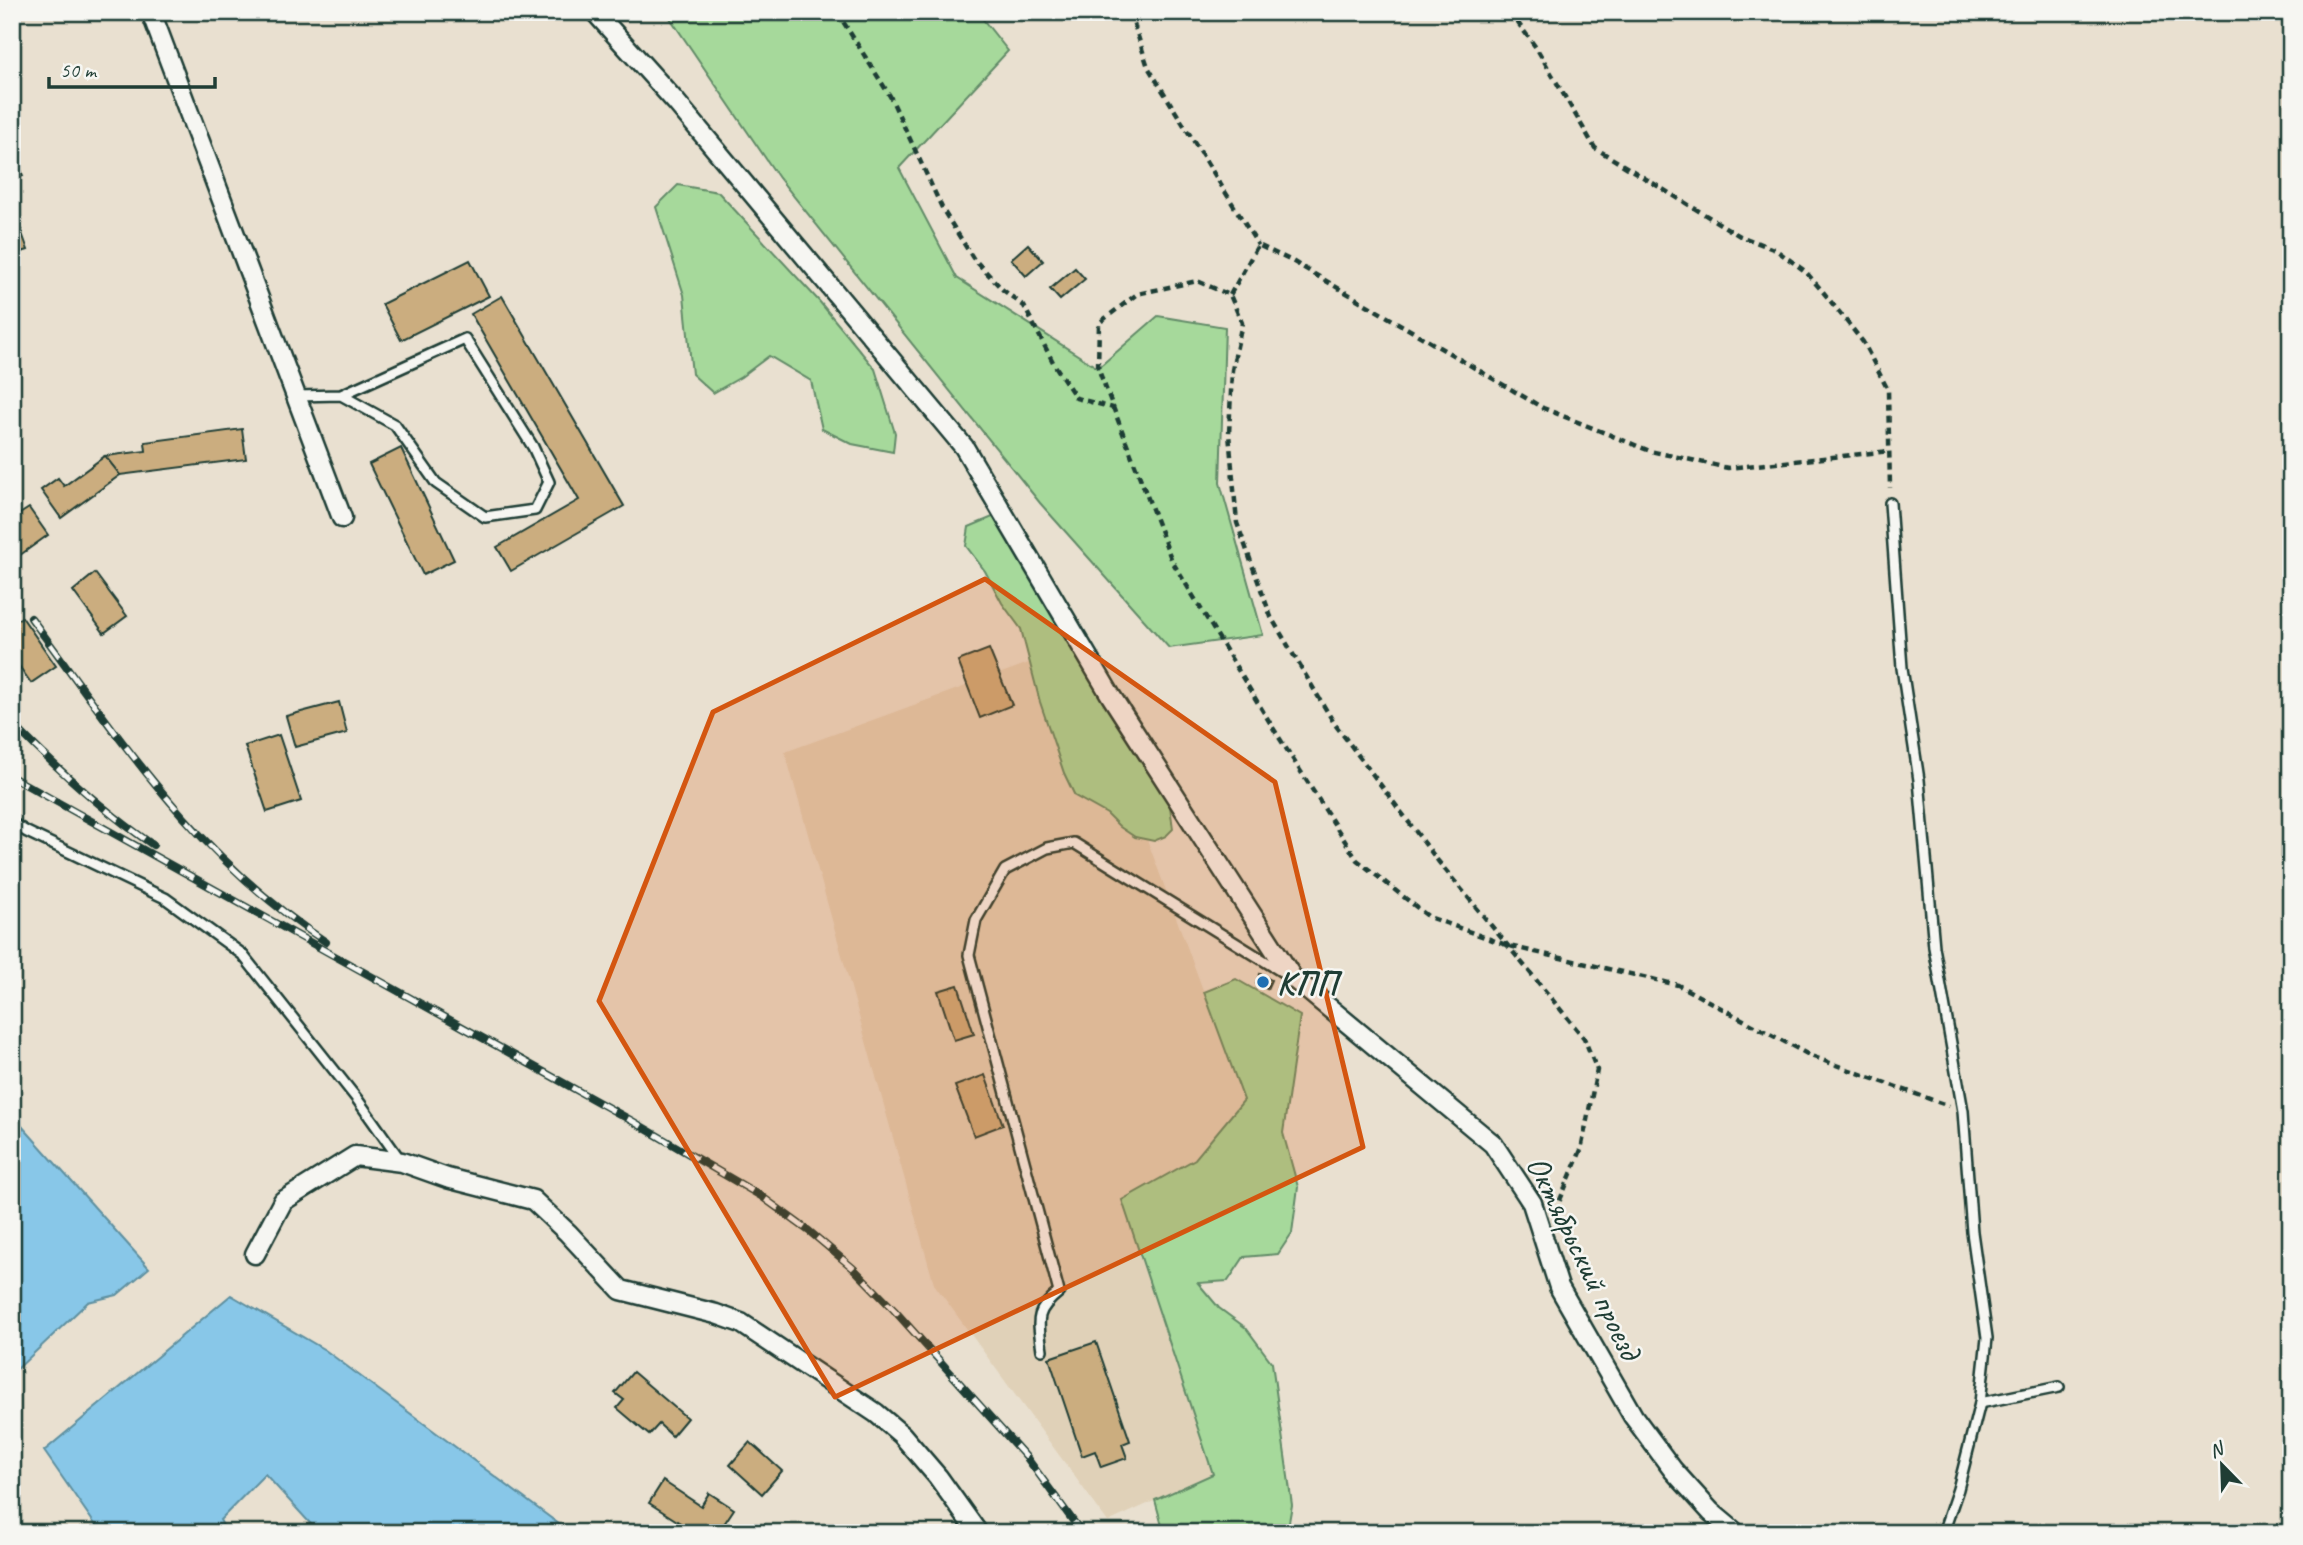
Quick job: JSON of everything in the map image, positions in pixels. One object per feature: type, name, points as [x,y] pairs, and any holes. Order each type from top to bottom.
[{"type":"street","points":[[151,12],[342,517]]},
{"type":"street","name":"Октябрьский проезд","points":[[594,12],[676,102],[964,447],[1111,696],[1292,977],[1493,1143],[1532,1203],[1559,1287],[1633,1416],[1673,1470],[1711,1512],[1736,1533]]},
{"type":"street","points":[[255,1254],[283,1201],[355,1156],[402,1162],[447,1178],[533,1200],[621,1290],[741,1323],[822,1380],[876,1413],[902,1436],[939,1477],[978,1533]]},
{"type":"lane","points":[[296,396],[341,395],[464,339],[533,447],[549,482],[535,510],[485,517],[436,483],[395,425],[341,395]]},
{"type":"lane","points":[[1890,503],[1902,668],[1919,780],[1934,947],[1963,1111],[1972,1232],[1987,1338],[1980,1403],[1958,1489],[1943,1533]]},
{"type":"lane","points":[[12,823],[165,898],[242,954],[357,1098],[402,1162]]},
{"type":"lane","points":[[1042,1350],[1037,1318],[1047,1301],[1059,1292],[969,955],[976,919],[1005,870],[1047,848],[1074,843],[1292,977]]},
{"type":"lane","points":[[1980,1403],[2059,1387]]},
{"type":"path","points":[[837,12],[890,96],[943,210],[973,258],[1003,290],[1024,306],[1054,364],[1076,398],[1113,408]]},
{"type":"path","points":[[1130,12],[1148,67],[1258,246],[1292,261],[1544,408],[1650,451],[1728,468],[1890,451]]},
{"type":"path","points":[[1510,12],[1537,49],[1595,148],[1740,236],[1776,250],[1805,271],[1863,342],[1888,390],[1890,503]]},
{"type":"path","points":[[1230,295],[1258,246]]},
{"type":"path","points":[[1544,1240],[1581,1150],[1597,1069],[1584,1038],[1509,946],[1438,860],[1334,723],[1271,617],[1237,523],[1229,434],[1232,370],[1242,323],[1230,295],[1197,281],[1137,294],[1099,323],[1098,368],[1172,561],[1253,696],[1357,860],[1429,917],[1509,946],[1678,985],[1811,1056],[1963,1111]]},
{"type":"highlighted area","points":[[985,579],[1275,782],[1363,1147],[835,1397],[599,1001],[713,712]]},
{"type":"shaded area","points":[[1075,646],[1244,1100],[1195,1159],[1122,1200],[1213,1474],[1108,1522],[934,1284],[785,752]]},
{"type":"green space","points":[[666,12],[977,12],[1008,51],[899,168],[957,278],[1098,368],[1158,316],[1225,327],[1220,483],[1263,635],[1169,648],[1040,503],[779,178]]},
{"type":"green space","points":[[678,185],[718,192],[819,301],[875,369],[895,433],[893,452],[852,444],[822,429],[811,381],[769,356],[713,393],[692,374],[684,295],[656,207]]},
{"type":"green space","points":[[995,516],[1170,806],[1173,829],[1166,836],[1154,841],[1135,837],[1107,814],[1075,796],[1064,773],[1040,702],[1021,629],[966,546],[969,527]]},
{"type":"green space","points":[[1236,979],[1300,1016],[1283,1133],[1298,1187],[1292,1233],[1278,1254],[1244,1257],[1228,1281],[1198,1283],[1219,1308],[1246,1328],[1272,1363],[1292,1505],[1287,1533],[1164,1533],[1155,1500],[1213,1474],[1122,1200],[1195,1159],[1244,1100],[1204,992]]},
{"type":"water","points":[[12,1115],[149,1268],[117,1295],[88,1302],[12,1374]]},
{"type":"water","points":[[231,1295],[325,1350],[571,1533],[319,1533],[265,1474],[220,1520],[227,1533],[101,1533],[44,1451]]},
{"type":"building","points":[[12,142],[23,176],[12,179]]},
{"type":"building","points":[[12,205],[28,250],[12,255]]},
{"type":"building","points":[[1028,244],[1043,261],[1026,276],[1011,259]]},
{"type":"building","points":[[470,260],[489,296],[401,340],[382,304]]},
{"type":"building","points":[[1075,268],[1085,279],[1060,300],[1050,289]]},
{"type":"building","points":[[502,296],[624,506],[511,571],[497,547],[579,500],[471,314]]},
{"type":"building","points":[[242,429],[246,459],[120,475],[105,456],[146,451],[145,442]]},
{"type":"building","points":[[401,448],[454,560],[423,575],[369,464]]},
{"type":"building","points":[[105,456],[120,475],[61,518],[41,490],[58,478],[64,486]]},
{"type":"building","points":[[29,508],[48,535],[16,558],[12,553],[12,519]]},
{"type":"building","points":[[95,573],[127,616],[104,633],[73,591]]},
{"type":"building","points":[[22,617],[56,666],[31,683],[12,656],[12,623]]},
{"type":"building","points":[[989,649],[1012,705],[980,718],[958,661]]},
{"type":"building","points":[[339,702],[347,733],[295,747],[286,716]]},
{"type":"building","points":[[279,735],[301,801],[267,812],[245,746]]},
{"type":"building","name":"КПП","points":[[1260,974],[1271,980],[1267,989],[1256,983]]},
{"type":"building","points":[[958,985],[974,1034],[954,1040],[938,991]]},
{"type":"building","points":[[985,1075],[1003,1125],[974,1136],[955,1086]]},
{"type":"building","points":[[1096,1342],[1130,1441],[1122,1444],[1127,1458],[1101,1467],[1095,1451],[1082,1456],[1049,1358]]},
{"type":"building","points":[[633,1372],[687,1418],[672,1436],[659,1424],[649,1435],[617,1408],[624,1400],[615,1393]]},
{"type":"building","points":[[750,1442],[782,1471],[762,1494],[730,1465]]},
{"type":"building","points":[[663,1481],[701,1506],[709,1493],[734,1509],[718,1533],[696,1533],[649,1503]]},
{"type":"railway","points":[[31,618],[130,752],[199,834],[279,908],[326,942]]},
{"type":"railway","points":[[12,723],[80,787],[153,845]]},
{"type":"railway","points":[[12,777],[634,1122],[761,1196],[853,1268],[894,1310],[1027,1458],[1082,1533]]},
{"type":"place","name":"КПП","points":[[1263,982]]}]
